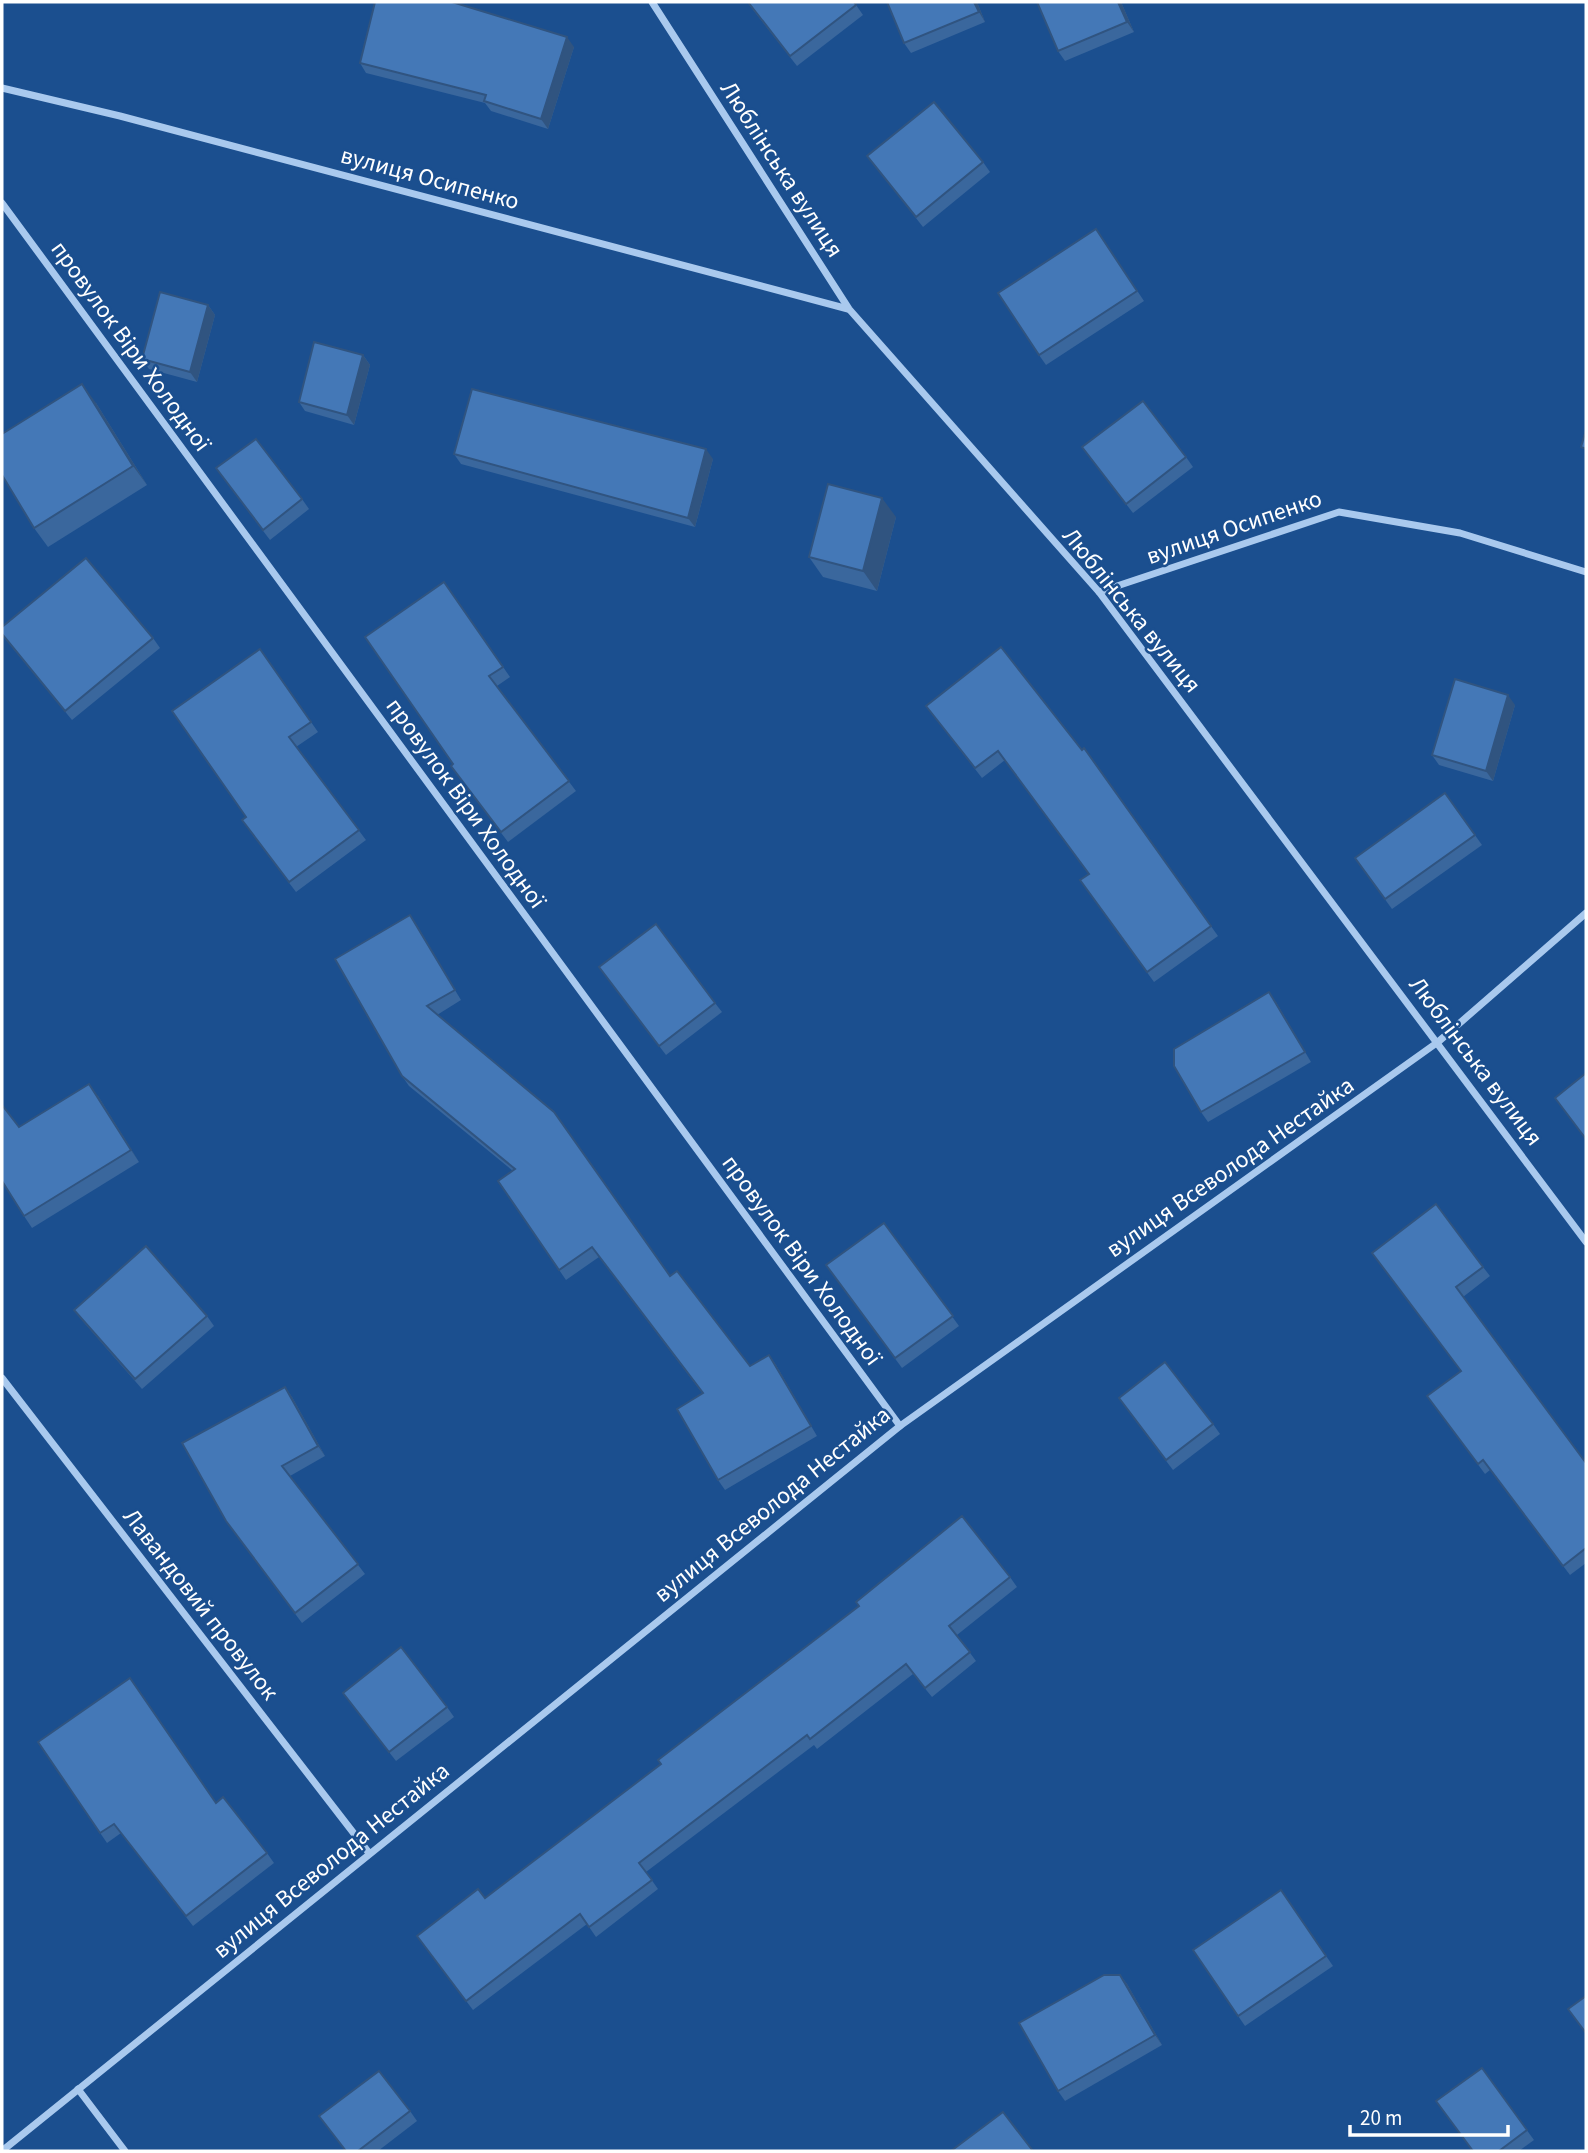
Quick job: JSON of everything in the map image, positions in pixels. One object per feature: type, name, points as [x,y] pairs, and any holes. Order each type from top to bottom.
[{"type":"street","name":"Люблінська вулиця","points":[[652,2],[849,309],[1099,592],[1586,1242]]},
{"type":"street","name":"вулиця Осипенко","points":[[2,88],[147,123],[849,309]]},
{"type":"street","name":"провулок Віри Холодної","points":[[2,203],[900,1426]]},
{"type":"street","name":"вулиця Осипенко","points":[[1099,592],[1339,512],[1460,533],[1586,572]]},
{"type":"street","name":"вулиця Всеволода Нестайка","points":[[2,2151],[900,1426],[1438,1042],[1586,913]]},
{"type":"street","name":"Лавандовий провулок","points":[[2,1378],[369,1853]]},
{"type":"street","points":[[78,2089],[125,2151]]},
{"type":"building","points":[[375,2],[452,2],[567,37],[541,119],[484,101],[486,95],[360,63]]},
{"type":"building","points":[[748,2],[854,2],[856,5],[790,56]]},
{"type":"building","points":[[887,2],[974,2],[979,12],[904,43]]},
{"type":"building","points":[[1037,2],[1118,2],[1127,22],[1058,51]]},
{"type":"building","points":[[934,102],[983,162],[916,217],[867,156]]},
{"type":"building","points":[[1096,229],[1137,291],[1039,355],[998,293]]},
{"type":"building","points":[[160,292],[208,305],[190,372],[142,359]]},
{"type":"building","points":[[314,342],[363,355],[347,415],[299,402]]},
{"type":"building","points":[[82,384],[133,466],[34,528],[2,475],[2,434]]},
{"type":"building","points":[[472,389],[706,449],[688,518],[454,454]]},
{"type":"building","points":[[1143,401],[1186,457],[1126,504],[1082,447]]},
{"type":"building","points":[[1586,430],[1586,449],[1581,447]]},
{"type":"building","points":[[256,439],[302,499],[263,530],[216,468]]},
{"type":"building","points":[[828,484],[882,498],[863,571],[809,557]]},
{"type":"building","points":[[86,558],[153,638],[65,711],[2,634],[2,627]]},
{"type":"building","points":[[444,582],[503,667],[489,676],[569,781],[501,832],[451,766],[453,764],[365,637]]},
{"type":"building","points":[[1001,647],[1082,750],[1084,748],[1211,926],[1147,972],[1080,880],[1089,874],[998,751],[975,768],[926,706]]},
{"type":"building","points":[[260,649],[311,722],[289,737],[359,830],[289,882],[242,820],[246,817],[172,711]]},
{"type":"building","points":[[1455,679],[1508,695],[1486,771],[1432,755]]},
{"type":"building","points":[[1445,793],[1475,835],[1385,899],[1355,858]]},
{"type":"building","points":[[410,915],[455,990],[427,1006],[554,1112],[670,1276],[677,1271],[750,1366],[769,1355],[811,1426],[718,1480],[677,1409],[703,1393],[592,1247],[559,1270],[498,1181],[515,1169],[402,1076],[335,959]]},
{"type":"building","points":[[656,924],[715,1003],[659,1046],[599,967]]},
{"type":"building","points":[[1269,992],[1305,1052],[1201,1112],[1174,1066],[1174,1049]]},
{"type":"building","points":[[1586,1073],[1586,1139],[1555,1098]]},
{"type":"building","points":[[89,1084],[131,1150],[24,1216],[2,1181],[2,1105],[19,1127]]},
{"type":"building","points":[[1436,1204],[1483,1267],[1456,1287],[1586,1463],[1586,1548],[1563,1566],[1483,1460],[1478,1464],[1427,1396],[1461,1371],[1372,1253]]},
{"type":"building","points":[[884,1223],[953,1316],[895,1358],[826,1265]]},
{"type":"building","points":[[146,1246],[207,1316],[135,1379],[74,1310]]},
{"type":"building","points":[[1165,1362],[1213,1424],[1166,1460],[1119,1398]]},
{"type":"building","points":[[285,1387],[318,1446],[282,1466],[358,1564],[295,1613],[226,1521],[182,1443]]},
{"type":"building","points":[[962,1516],[1010,1577],[949,1626],[970,1652],[925,1688],[906,1664],[810,1739],[807,1735],[639,1863],[652,1880],[589,1927],[580,1914],[466,2001],[417,1936],[478,1889],[485,1898],[661,1764],[658,1760],[859,1606],[856,1602]]},
{"type":"building","points":[[401,1647],[447,1707],[389,1752],[343,1693]]},
{"type":"building","points":[[130,1678],[216,1803],[223,1797],[267,1853],[186,1916],[114,1824],[100,1833],[38,1742]]},
{"type":"building","points":[[1281,1890],[1326,1956],[1238,2016],[1193,1950]]},
{"type":"building","points":[[1104,1975],[1120,1975],[1155,2035],[1058,2091],[1019,2023]]},
{"type":"building","points":[[1586,1996],[1586,2033],[1568,2009]]},
{"type":"building","points":[[1482,2068],[1527,2130],[1499,2151],[1473,2151],[1436,2101]]},
{"type":"building","points":[[379,2071],[410,2111],[358,2151],[346,2151],[319,2116]]},
{"type":"building","points":[[1003,2112],[1033,2151],[951,2151]]}]
